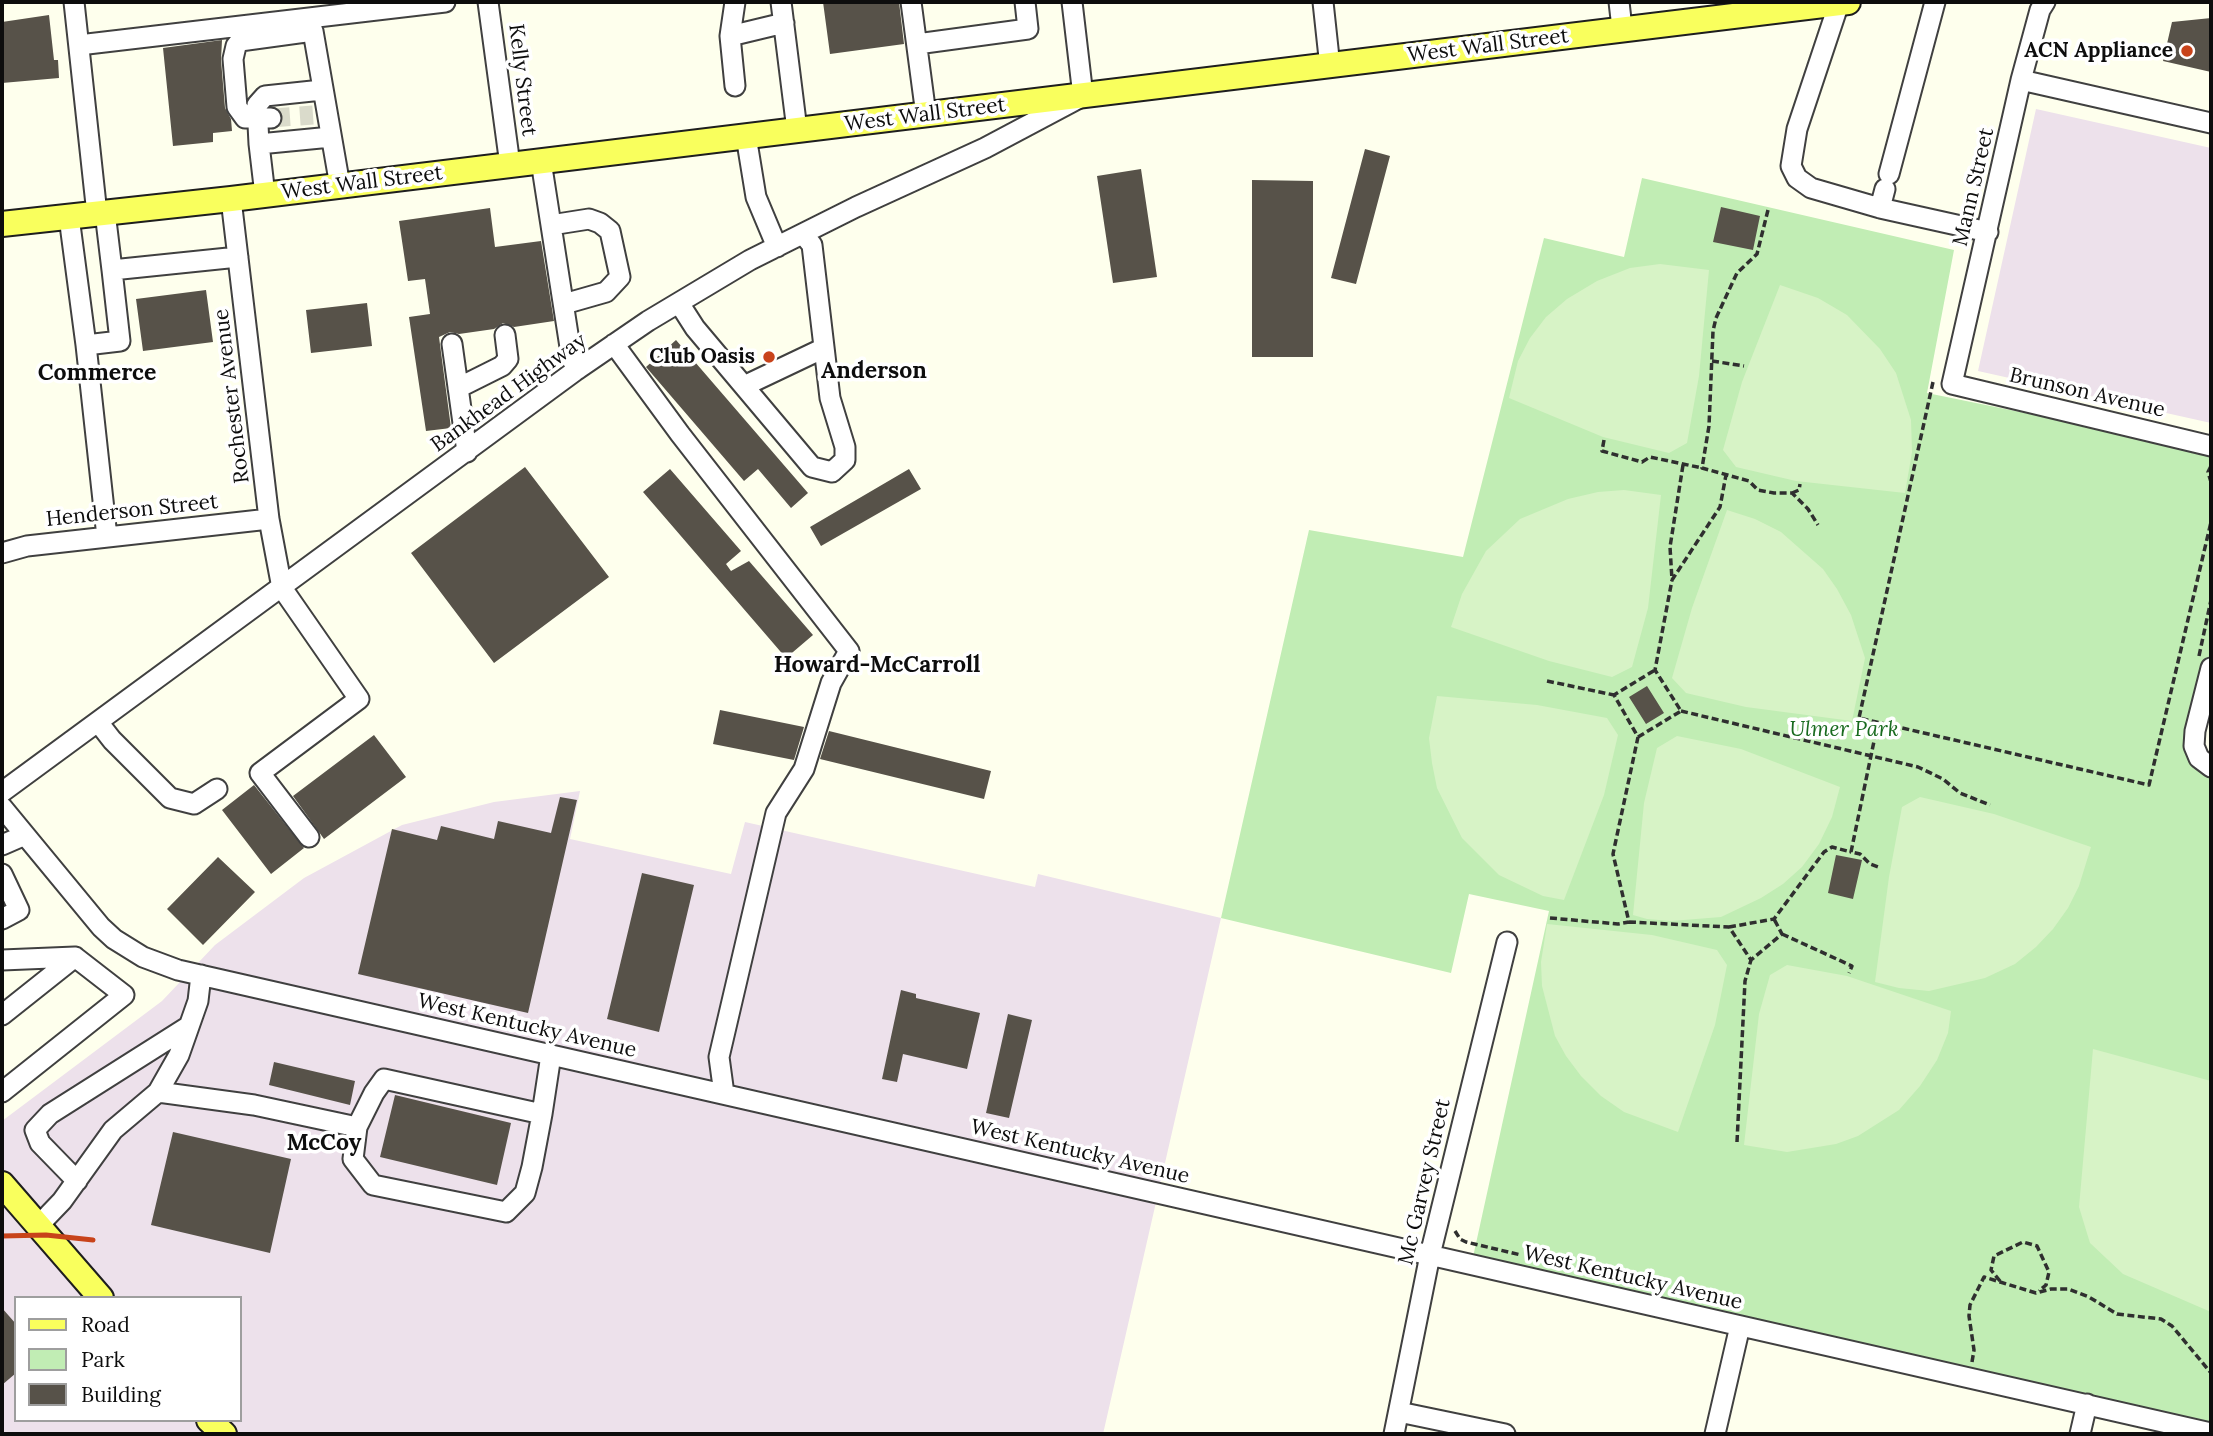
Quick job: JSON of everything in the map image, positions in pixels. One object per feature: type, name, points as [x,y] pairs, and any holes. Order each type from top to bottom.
[{"type":"main road","name":"West Wall Street","points":[[2,224],[1330,67],[1844,2]]},
{"type":"main road","points":[[2,1184],[99,1296]]},
{"type":"main road","points":[[211,1422],[224,1434]]},
{"type":"street","points":[[74,2],[120,341],[86,345]]},
{"type":"street","points":[[79,45],[239,34],[445,2]]},
{"type":"street","name":"Kelly Street","points":[[488,2],[510,165]]},
{"type":"street","points":[[735,2],[730,36],[735,86]]},
{"type":"street","points":[[781,2],[797,130]]},
{"type":"street","points":[[911,2],[926,115]]},
{"type":"street","points":[[917,44],[1028,29],[1025,2]]},
{"type":"street","points":[[1072,2],[1083,96]]},
{"type":"street","points":[[1323,2],[1330,67]]},
{"type":"street","points":[[1619,2],[1622,29]]},
{"type":"street","points":[[1844,2],[1797,129],[1791,166],[1797,178],[1811,188],[1880,208],[1988,232]]},
{"type":"street","points":[[1880,208],[1935,2]]},
{"type":"street","name":"Mann Street","points":[[1943,381],[1988,232],[2021,80],[2040,10],[2045,2]]},
{"type":"street","points":[[730,36],[784,23]]},
{"type":"street","points":[[313,24],[322,90],[320,114],[331,137],[340,186]]},
{"type":"street","points":[[239,34],[233,59],[237,107],[245,118],[264,118]]},
{"type":"street","points":[[2021,80],[2211,122]]},
{"type":"street","points":[[265,195],[258,144],[264,118],[257,104],[265,96],[322,90]]},
{"type":"street","name":"Bankhead Highway","points":[[2,792],[614,344],[777,247],[985,148],[1083,96]]},
{"type":"street","points":[[746,136],[756,197],[777,247]]},
{"type":"street","points":[[258,144],[331,137]]},
{"type":"street","points":[[541,161],[572,360],[578,369]]},
{"type":"street","name":"Rochester Avenue","points":[[231,199],[269,519],[282,588]]},
{"type":"street","points":[[69,217],[107,537]]},
{"type":"street","points":[[551,225],[589,219],[600,223],[610,231],[620,277],[607,292],[564,304]]},
{"type":"street","points":[[679,303],[695,328],[812,467],[832,472],[845,460],[845,447],[830,398],[812,245],[803,234]]},
{"type":"street","points":[[112,270],[238,257]]},
{"type":"street","points":[[458,388],[502,366],[508,359],[505,335]]},
{"type":"street","points":[[452,344],[467,452]]},
{"type":"street","points":[[614,344],[680,434],[849,652],[831,683],[804,769],[776,813],[719,1057],[724,1094]]},
{"type":"street","points":[[744,386],[824,348]]},
{"type":"street","name":"Brunson Avenue","points":[[1943,381],[2211,446]]},
{"type":"street","name":"Henderson Street","points":[[2,553],[27,546],[269,519]]},
{"type":"street","points":[[282,588],[359,699],[260,773],[309,837]]},
{"type":"street","points":[[2205,763],[2195,752],[2194,739],[2211,668]]},
{"type":"street","points":[[98,722],[112,740],[170,798],[194,804],[217,789]]},
{"type":"street","name":"West Kentucky Avenue","points":[[2,807],[101,927],[114,939],[143,957],[178,970],[2211,1433]]},
{"type":"street","points":[[2,845],[25,835]]},
{"type":"street","points":[[2,874],[19,910],[2,919]]},
{"type":"street","name":"Mc Garvey Street","points":[[1394,1434],[1430,1255],[1507,942]]},
{"type":"street","points":[[2,960],[75,957],[124,995],[2,1092]]},
{"type":"street","points":[[2,1016],[75,957]]},
{"type":"street","points":[[38,1226],[62,1201],[113,1130],[158,1092],[179,1055],[198,1001],[201,975]]},
{"type":"street","points":[[77,1181],[40,1143],[35,1130],[50,1114],[189,1026]]},
{"type":"street","points":[[542,1114],[384,1079],[357,1127],[354,1159],[373,1185],[506,1212],[525,1193],[533,1167],[542,1114],[551,1055]]},
{"type":"street","points":[[158,1092],[254,1105],[357,1127]]},
{"type":"street","points":[[1715,1434],[1740,1326]]},
{"type":"street","points":[[2081,1434],[2087,1404]]},
{"type":"street","points":[[1399,1412],[1505,1434]]},
{"type":"path","points":[[1702,468],[1709,426],[1716,318],[1737,273],[1757,254],[1768,210]]},
{"type":"path","points":[[1712,361],[1744,366]]},
{"type":"path","points":[[1943,381],[1859,718],[2149,785],[2211,522]]},
{"type":"path","points":[[1604,440],[1602,452],[1642,462],[1650,457],[1702,468],[1749,481],[1758,490],[1792,493],[1799,491],[1800,484]]},
{"type":"path","points":[[1681,711],[1656,670],[1672,580],[1670,547],[1683,465]]},
{"type":"path","points":[[2211,466],[2208,472],[2211,482]]},
{"type":"path","points":[[1672,580],[1720,507],[1726,474]]},
{"type":"path","points":[[1792,493],[1808,509],[1818,525]]},
{"type":"path","points":[[1547,681],[1614,695],[1656,670]]},
{"type":"path","points":[[1614,695],[1638,737],[1613,854],[1629,922]]},
{"type":"path","points":[[1638,737],[1681,711],[1925,770],[1943,779],[1961,793],[1990,805]]},
{"type":"path","points":[[1851,852],[1878,722]]},
{"type":"path","points":[[1550,918],[1618,924],[1629,922],[1729,927],[1774,919],[1824,852],[1832,847],[1860,854],[1870,864],[1881,868]]},
{"type":"path","points":[[1774,919],[1782,934],[1852,966],[1849,973]]},
{"type":"path","points":[[1729,927],[1751,960]]},
{"type":"path","points":[[1737,1142],[1745,981],[1751,960],[1782,934]]},
{"type":"path","points":[[2001,1283],[1991,1270],[1994,1256],[2022,1242],[2037,1246],[2049,1272],[2046,1285],[2038,1293]]},
{"type":"path","points":[[1969,1378],[1974,1350],[1969,1317],[1971,1301],[1984,1277],[2038,1293],[2057,1288],[2068,1289],[2089,1297],[2117,1314],[2161,1319],[2172,1326],[2211,1373]]},
{"type":"shaded area","points":[[2036,109],[2211,148],[2211,423],[1978,371]]},
{"type":"shaded area","points":[[580,791],[570,839],[731,874],[745,822],[1035,887],[1038,874],[1221,918],[1103,1434],[2,1434],[2,1121],[162,1001],[215,945],[304,878],[402,825],[494,802]]},
{"type":"green space","name":"Ulmer Park","points":[[1642,178],[1954,250],[1927,393],[2211,451],[2211,654],[2190,744],[2211,769],[2211,1426],[1473,1257],[1549,911],[1469,894],[1451,973],[1221,918],[1309,530],[1463,557],[1544,238],[1624,257]]},
{"type":"green space","points":[[1660,264],[1709,270],[1699,376],[1687,443],[1669,453],[1603,437],[1509,398],[1518,361],[1530,338],[1546,317],[1567,299],[1597,281],[1630,268]]},
{"type":"green space","points":[[1780,285],[1818,298],[1847,315],[1880,349],[1896,373],[1911,420],[1912,452],[1905,493],[1796,481],[1736,467],[1723,450],[1742,382]]},
{"type":"green space","points":[[1624,490],[1661,495],[1648,608],[1632,667],[1612,677],[1549,661],[1451,627],[1462,594],[1486,551],[1520,519],[1568,499],[1598,492]]},
{"type":"green space","points":[[1727,510],[1755,519],[1781,532],[1823,569],[1837,589],[1851,615],[1865,658],[1852,721],[1746,707],[1686,693],[1672,678],[1692,608]]},
{"type":"green space","points":[[1437,696],[1537,705],[1607,718],[1618,735],[1604,795],[1564,900],[1543,896],[1499,875],[1462,838],[1437,788],[1432,763],[1429,738]]},
{"type":"green space","points":[[1677,736],[1741,749],[1840,787],[1832,817],[1819,844],[1802,867],[1783,884],[1761,898],[1721,917],[1671,921],[1633,915],[1644,803],[1657,748]]},
{"type":"green space","points":[[1920,797],[1994,814],[2091,847],[2079,886],[2068,908],[2036,947],[2015,964],[1985,978],[1929,991],[1875,982],[1889,877],[1902,807]]},
{"type":"green space","points":[[1547,924],[1652,935],[1717,950],[1727,965],[1715,1025],[1678,1132],[1624,1112],[1601,1096],[1566,1056],[1555,1036],[1542,986],[1541,962]]},
{"type":"green space","points":[[1787,965],[1847,976],[1951,1011],[1948,1033],[1937,1060],[1920,1086],[1899,1110],[1858,1136],[1836,1144],[1787,1152],[1744,1145],[1759,1014],[1770,975]]},
{"type":"green space","points":[[2093,1049],[2211,1081],[2211,1312],[2123,1274],[2090,1243],[2079,1207]]},
{"type":"building","points":[[823,2],[899,2],[904,44],[830,54]]},
{"type":"building","points":[[49,15],[54,60],[58,60],[59,78],[2,83],[2,22]]},
{"type":"building","name":"ACN Appliance","points":[[2211,18],[2211,72],[2163,61],[2172,22]]},
{"type":"building","points":[[222,40],[225,108],[231,119],[232,131],[213,133],[213,142],[173,146],[163,48]]},
{"type":"building","points":[[1365,149],[1390,156],[1356,284],[1331,278]]},
{"type":"building","points":[[1141,169],[1157,277],[1113,283],[1097,176]]},
{"type":"building","points":[[1252,180],[1313,181],[1313,357],[1252,357]]},
{"type":"building","points":[[1721,207],[1760,216],[1753,250],[1713,242]]},
{"type":"building","points":[[490,208],[495,247],[541,241],[554,321],[514,327],[503,323],[494,329],[459,334],[450,332],[439,337],[451,428],[426,431],[409,317],[430,314],[425,279],[408,281],[399,221]]},
{"type":"building","points":[[206,290],[213,342],[143,351],[136,299]]},
{"type":"building","points":[[367,303],[372,346],[311,353],[306,310]]},
{"type":"building","points":[[676,340],[808,493],[791,508],[758,469],[744,481],[646,367]]},
{"type":"building","points":[[525,467],[609,577],[494,663],[411,553]]},
{"type":"building","points":[[670,469],[741,551],[726,564],[731,571],[749,561],[813,635],[786,658],[643,492]]},
{"type":"building","points":[[909,469],[921,489],[821,546],[810,527]]},
{"type":"building","points":[[1647,686],[1664,713],[1646,724],[1629,697]]},
{"type":"building","points":[[720,710],[804,727],[794,760],[713,744]]},
{"type":"building","points":[[829,731],[991,771],[984,799],[820,759]]},
{"type":"building","points":[[374,735],[406,777],[324,839],[293,796]]},
{"type":"building","points":[[254,785],[304,848],[271,874],[222,810]]},
{"type":"building","points":[[560,797],[577,800],[528,1013],[358,974],[392,829],[437,840],[441,826],[494,839],[498,821],[551,833]]},
{"type":"building","points":[[1836,855],[1862,860],[1853,899],[1828,893]]},
{"type":"building","points":[[218,857],[255,892],[203,945],[167,909]]},
{"type":"building","points":[[642,873],[694,885],[659,1032],[607,1019]]},
{"type":"building","points":[[901,990],[916,994],[916,998],[980,1013],[967,1069],[903,1054],[897,1082],[882,1079]]},
{"type":"building","points":[[1008,1014],[1032,1020],[1009,1118],[986,1113]]},
{"type":"building","points":[[274,1062],[355,1081],[350,1105],[269,1085]]},
{"type":"building","points":[[395,1095],[511,1123],[497,1185],[380,1157]]},
{"type":"building","points":[[173,1132],[291,1159],[270,1253],[151,1225]]},
{"type":"building","points":[[2,1308],[14,1322],[14,1375],[2,1385]]},
{"type":"tunnel","points":[[271,118],[313,115]]},
{"type":"railway","points":[[2,1236],[46,1235],[93,1240]]},
{"type":"place","name":"ACN Appliance","points":[[2187,51]]},
{"type":"place","name":"Club Oasis","points":[[769,357]]},
{"type":"district","name":"Anderson","points":[[874,371]]},
{"type":"district","name":"Commerce","points":[[97,373]]},
{"type":"district","name":"Howard-McCarroll","points":[[877,665]]},
{"type":"district","name":"McCoy","points":[[324,1143]]}]
